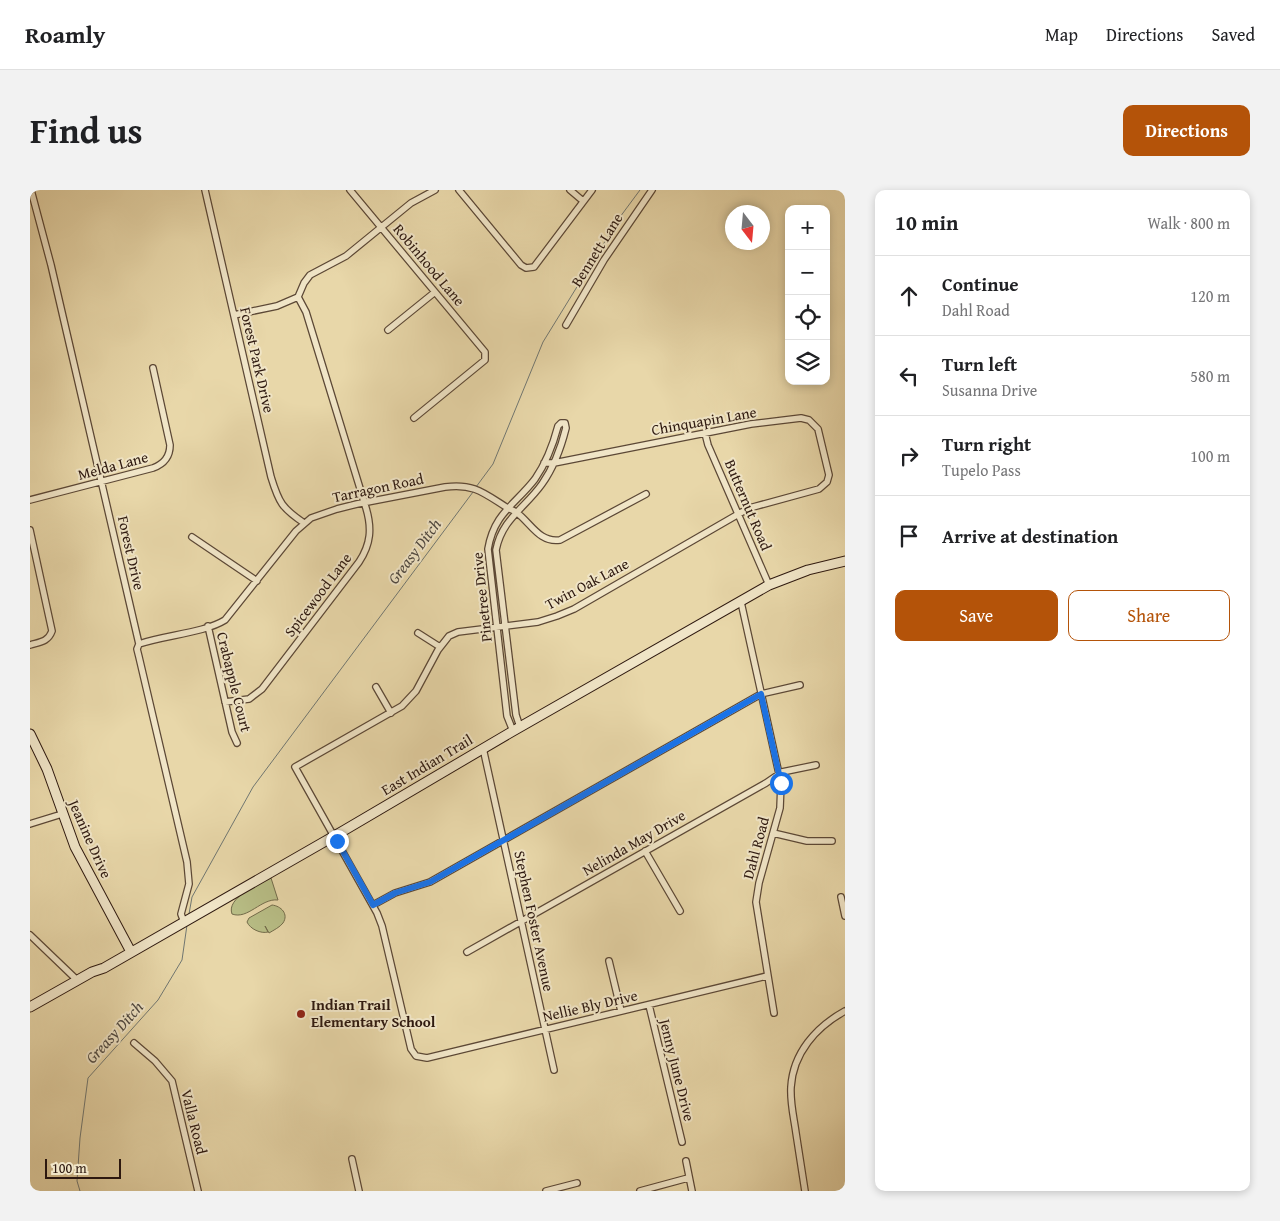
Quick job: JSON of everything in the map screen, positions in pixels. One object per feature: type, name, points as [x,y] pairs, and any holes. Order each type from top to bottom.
[{"type":"main road","name":"East Indian Trail","points":[[30,1007],[184,922],[516,729],[769,586],[808,570],[845,561]]},
{"type":"main road","name":"Jeanine Drive","points":[[30,734],[44,764],[62,814],[83,863],[131,952]]},
{"type":"street","name":"Forest Drive","points":[[31,190],[51,265],[102,482],[139,644],[137,649],[189,874],[189,884],[181,910],[181,917],[184,922]]},
{"type":"street","name":"Forest Park Drive","points":[[205,190],[276,493],[283,508],[304,523]]},
{"type":"street","name":"Robinhood Lane","points":[[350,190],[482,348],[486,357],[485,360],[414,418]]},
{"type":"street","points":[[234,315],[277,306],[298,297],[304,283],[310,276],[346,256],[410,203],[435,190]]},
{"type":"street","points":[[459,190],[522,265],[529,268],[534,267],[592,190]]},
{"type":"street","points":[[570,190],[583,201]]},
{"type":"street","name":"Bennett Lane","points":[[566,326],[600,266],[652,190]]},
{"type":"street","points":[[388,330],[435,292]]},
{"type":"street","name":"Spicewood Lane","points":[[226,702],[249,698],[262,689],[359,562],[366,550],[370,534],[370,522],[306,312],[298,297]]},
{"type":"street","name":"Melda Lane","points":[[30,500],[102,482],[162,464],[168,455],[170,445],[153,368]]},
{"type":"street","name":"Chinquapin Lane","points":[[544,464],[751,424],[792,418],[805,419],[813,423],[818,429],[830,475]]},
{"type":"street","name":"Pinetree Drive","points":[[564,423],[566,428],[554,463],[542,484],[504,528],[496,550],[509,652],[516,729],[507,716],[488,549],[491,533],[496,523],[507,508],[529,487],[544,464],[558,426],[564,423]]},
{"type":"street","name":"Butternut Road","points":[[705,433],[708,445],[769,586]]},
{"type":"street","name":"Twin Oak Lane","points":[[334,836],[295,767],[402,706],[416,691],[440,647],[449,636],[458,632],[544,621],[574,609],[738,514],[753,507],[819,489],[827,482],[830,475]]},
{"type":"street","name":"Tarragon Road","points":[[139,644],[222,622],[228,617],[296,531],[311,518],[328,512],[364,503],[457,486],[467,487],[483,492],[516,512],[541,536],[552,541],[560,540],[646,494]]},
{"type":"street","points":[[30,530],[52,631],[50,637],[44,641],[30,645]]},
{"type":"street","points":[[192,537],[257,581]]},
{"type":"street","name":"Dahl Road","points":[[741,602],[781,783],[781,796],[774,833],[759,884],[756,902],[774,1013]]},
{"type":"street","name":"Crabapple Court","points":[[208,626],[236,743]]},
{"type":"street","points":[[418,633],[440,647]]},
{"type":"street","points":[[334,836],[373,905],[395,893],[430,882],[761,694],[800,685]]},
{"type":"street","points":[[376,687],[391,713]]},
{"type":"street","name":"Stephen Foster Avenue","points":[[483,748],[554,1070]]},
{"type":"street","name":"Nelinda May Drive","points":[[467,952],[778,774],[816,765]]},
{"type":"street","points":[[30,824],[62,814]]},
{"type":"street","points":[[774,833],[807,841],[832,841]]},
{"type":"street","points":[[645,851],[680,911]]},
{"type":"street","points":[[841,897],[845,916]]},
{"type":"street","name":"Nellie Bly Drive","points":[[373,905],[382,926],[411,1049],[419,1058],[427,1058],[767,976]]},
{"type":"street","points":[[30,935],[77,980]]},
{"type":"street","points":[[609,961],[621,1011]]},
{"type":"street","name":"Jenny June Drive","points":[[649,1005],[682,1142]]},
{"type":"street","points":[[805,1191],[792,1108],[792,1077],[805,1046],[821,1028],[845,1011]]},
{"type":"street","name":"Valla Road","points":[[134,1043],[154,1061],[172,1082],[198,1191]]},
{"type":"street","points":[[352,1159],[359,1191]]},
{"type":"street","points":[[686,1161],[692,1191]]},
{"type":"street","points":[[640,1191],[688,1178]]},
{"type":"street","points":[[546,1191],[577,1183]]},
{"type":"green space","points":[[271,878],[278,900],[266,902],[244,914],[232,914],[231,908],[238,897]]},
{"type":"green space","points":[[272,905],[281,909],[285,914],[285,920],[282,924],[269,933],[265,926],[268,932],[259,932],[253,929],[247,922],[249,918]]},
{"type":"waterway","name":"Greasy Ditch","points":[[476,487],[493,464],[543,342],[620,217],[640,190]]},
{"type":"waterway","name":"Greasy Ditch","points":[[189,914],[192,897],[253,787],[473,492]]},
{"type":"waterway","name":"Greasy Ditch","points":[[80,1191],[77,1181],[80,1138],[88,1078],[158,1000],[182,960],[187,925]]},
{"type":"place","name":"Indian Trail Elementary School","points":[[301,1014]]},
{"type":"route","points":[[337,841],[373,905],[395,893],[430,882],[761,694],[781,783]]}]
